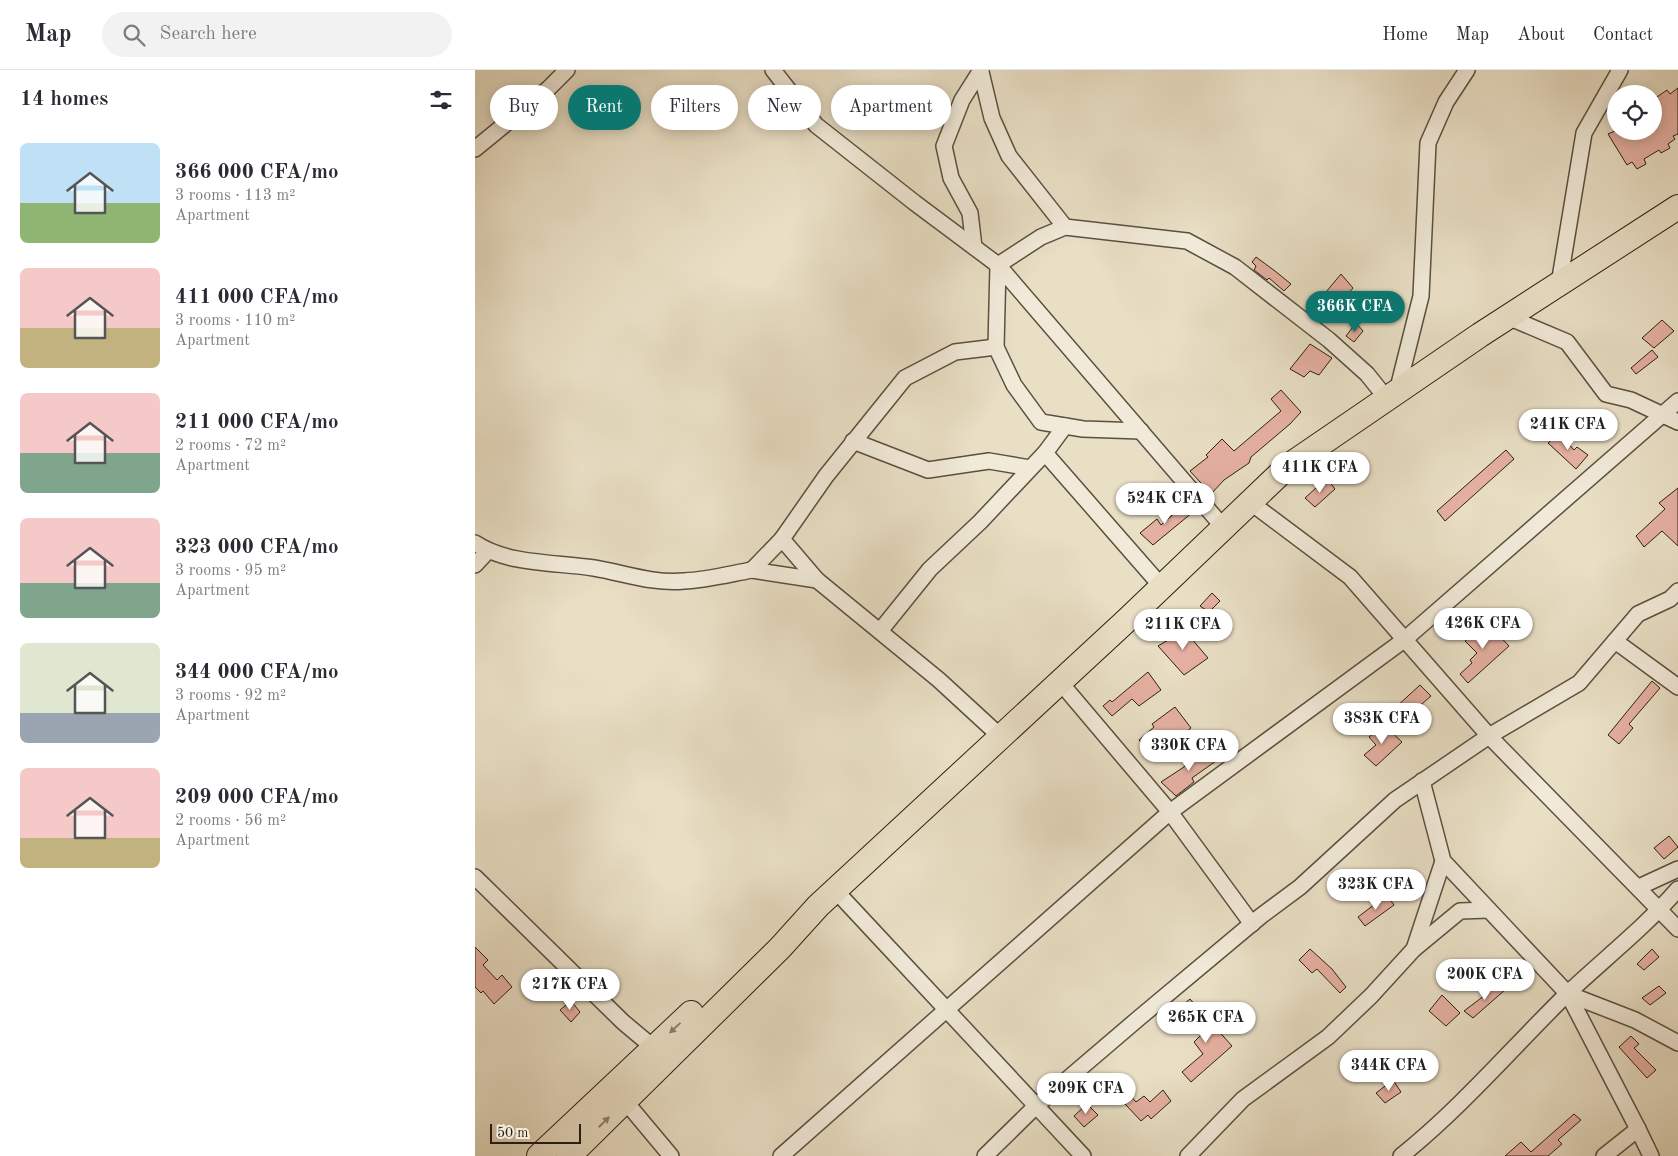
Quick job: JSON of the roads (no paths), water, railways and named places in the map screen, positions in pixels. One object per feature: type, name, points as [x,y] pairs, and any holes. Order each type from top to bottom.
[{"type":"highway","points":[[569,1156],[780,948],[826,898],[1162,587],[1287,467],[1508,317],[1678,207]]},
{"type":"highway","points":[[539,1156],[772,938],[826,898]]},
{"type":"street","points":[[475,149],[549,89],[567,70]]},
{"type":"street","points":[[773,70],[816,125],[915,203],[999,264],[1224,528]]},
{"type":"street","points":[[999,264],[1041,237],[1065,227],[1187,240],[1235,267],[1329,340],[1392,396],[1421,296],[1428,143],[1446,102],[1467,70]]},
{"type":"street","points":[[1559,284],[1584,132],[1620,70]]},
{"type":"street","points":[[975,247],[970,213],[951,178],[944,146],[961,100],[981,71]]},
{"type":"street","points":[[981,71],[992,118],[1009,156],[1065,227]]},
{"type":"street","points":[[999,264],[996,348],[1014,385],[1041,422],[1083,429],[1141,431]]},
{"type":"street","points":[[1508,317],[1567,342],[1606,394],[1631,400],[1678,422]]},
{"type":"street","points":[[752,570],[782,539],[853,441],[905,378],[955,352],[996,348]]},
{"type":"street","points":[[781,1156],[1170,812],[1404,640],[1678,401]]},
{"type":"street","points":[[880,630],[930,569],[981,522],[1045,453],[1065,426]]},
{"type":"street","points":[[853,441],[928,470],[989,461],[1030,468]]},
{"type":"street","points":[[1045,453],[1162,587]]},
{"type":"street","points":[[1250,502],[1350,578],[1489,736],[1639,887],[1678,929]]},
{"type":"street","points":[[782,539],[817,580],[939,680],[1001,737]]},
{"type":"street","points":[[475,542],[488,551],[532,560],[594,568],[650,580],[684,582],[752,570],[817,580]]},
{"type":"street","points":[[475,565],[488,551]]},
{"type":"street","points":[[985,1156],[1036,1106],[1252,924],[1300,887],[1395,800],[1489,736],[1579,683],[1638,614],[1670,599],[1678,591]]},
{"type":"street","points":[[1615,641],[1678,687]]},
{"type":"street","points":[[1060,682],[1170,812],[1252,924]]},
{"type":"street","points":[[1422,781],[1443,861],[1567,994],[1651,1156]]},
{"type":"street","points":[[1414,949],[1443,861]]},
{"type":"street","points":[[1639,887],[1678,869]]},
{"type":"street","points":[[475,877],[623,1022],[654,1048]]},
{"type":"street","points":[[1401,1156],[1432,1131],[1567,994],[1660,910],[1678,890]]},
{"type":"street","points":[[826,898],[946,1010],[1083,1156]]},
{"type":"street","points":[[1188,1156],[1243,1099],[1328,1038],[1371,996],[1414,949],[1460,911],[1489,910]]},
{"type":"street","points":[[1567,994],[1635,1020],[1678,1043]]},
{"type":"street","points":[[625,1101],[671,1156]]},
{"type":"street","points":[[1604,1156],[1638,1130]]}]
